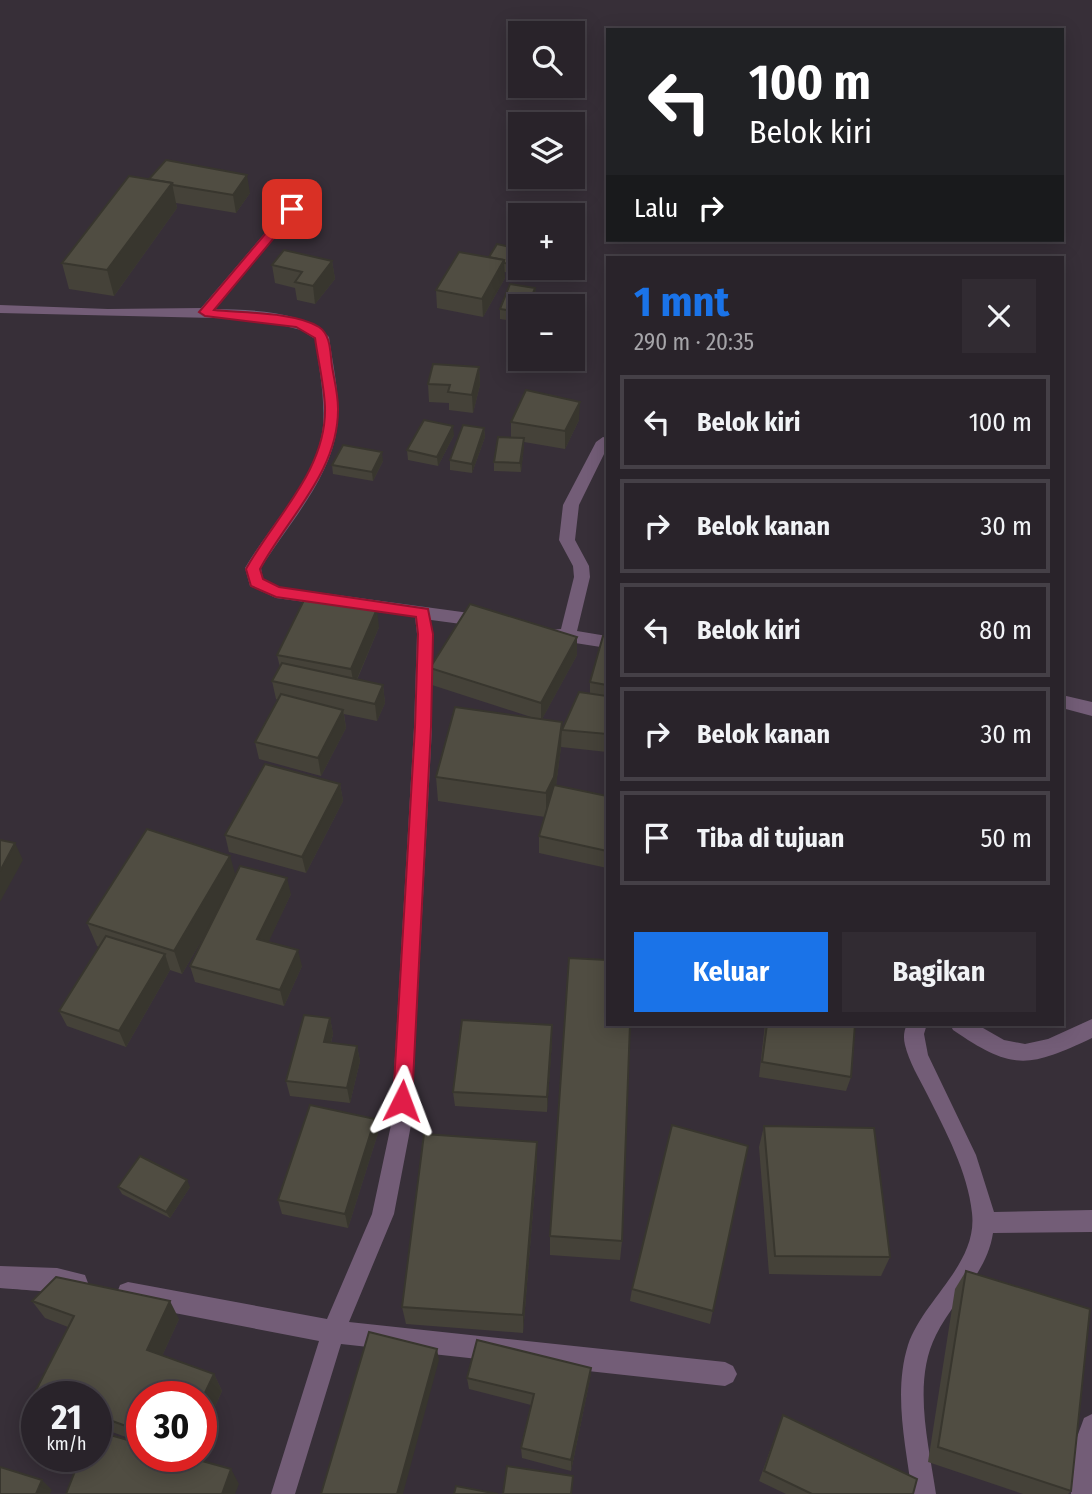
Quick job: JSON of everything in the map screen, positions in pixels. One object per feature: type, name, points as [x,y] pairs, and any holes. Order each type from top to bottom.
[{"type":"street","points":[[205,312],[292,209]]},
{"type":"street","points":[[0,309],[121,313],[205,312],[299,323],[315,330],[321,337],[331,408],[329,432],[321,460],[290,514],[266,545],[253,569],[256,582],[276,592],[501,624]]},
{"type":"street","points":[[568,636],[582,577],[581,566],[567,540],[571,505],[603,442]]},
{"type":"street","points":[[283,1494],[333,1332],[383,1214],[401,1125],[423,727],[425,634],[422,612]]},
{"type":"street","points":[[541,631],[606,642]]},
{"type":"street","points":[[1064,702],[1092,709]]},
{"type":"street","points":[[917,1026],[914,1034],[921,1062],[961,1146],[985,1223],[965,1273],[926,1328],[912,1376],[924,1494]]},
{"type":"street","points":[[963,1026],[991,1046],[1011,1054],[1042,1052],[1092,1028]]},
{"type":"street","points":[[985,1223],[1092,1221]]},
{"type":"street","points":[[0,1277],[57,1279],[333,1332],[725,1374]]},
{"type":"street","points":[[1083,1494],[1082,1455],[1092,1426]]},
{"type":"building","points":[[166,160],[247,175],[233,195],[149,179]]},
{"type":"building","points":[[129,176],[172,183],[107,270],[62,263]]},
{"type":"building","points":[[497,244],[508,246],[508,264],[489,257]]},
{"type":"building","points":[[284,250],[332,261],[313,286],[295,282],[302,272],[272,265]]},
{"type":"building","points":[[459,252],[504,260],[482,299],[436,290]]},
{"type":"building","points":[[510,284],[535,288],[533,294],[508,294],[508,310],[500,309]]},
{"type":"building","points":[[433,364],[479,367],[472,395],[448,392],[450,385],[428,384]]},
{"type":"building","points":[[526,390],[580,402],[565,431],[511,422]]},
{"type":"building","points":[[424,420],[453,426],[437,457],[407,450]]},
{"type":"building","points":[[463,425],[484,428],[472,464],[450,460]]},
{"type":"building","points":[[498,437],[524,438],[520,463],[494,462]]},
{"type":"building","points":[[343,445],[382,452],[372,472],[332,465]]},
{"type":"building","points":[[306,596],[377,609],[351,669],[277,655]]},
{"type":"building","points":[[470,604],[577,637],[541,703],[430,668]]},
{"type":"building","points":[[603,636],[606,637],[606,685],[590,682]]},
{"type":"building","points":[[282,663],[383,685],[375,704],[272,681]]},
{"type":"building","points":[[579,692],[606,696],[606,734],[562,730]]},
{"type":"building","points":[[281,694],[343,710],[318,758],[255,742]]},
{"type":"building","points":[[455,707],[562,722],[554,777],[546,793],[436,777]]},
{"type":"building","points":[[265,764],[340,784],[302,857],[225,835]]},
{"type":"building","points":[[554,785],[606,796],[606,851],[539,836]]},
{"type":"building","points":[[147,829],[230,856],[174,951],[87,923]]},
{"type":"building","points":[[0,840],[15,843],[0,871]]},
{"type":"building","points":[[240,866],[287,878],[257,939],[298,950],[280,990],[190,966]]},
{"type":"building","points":[[106,936],[165,954],[119,1031],[59,1011]]},
{"type":"building","points":[[569,958],[606,960],[606,1026],[630,1026],[622,1241],[550,1236]]},
{"type":"building","points":[[304,1015],[330,1018],[324,1042],[357,1046],[347,1088],[286,1081]]},
{"type":"building","points":[[462,1020],[552,1025],[547,1097],[453,1092]]},
{"type":"building","points":[[767,1026],[855,1026],[851,1077],[762,1062]]},
{"type":"building","points":[[310,1105],[375,1119],[345,1214],[278,1200]]},
{"type":"building","points":[[672,1125],[748,1146],[713,1311],[632,1289]]},
{"type":"building","points":[[764,1126],[874,1128],[890,1257],[775,1256]]},
{"type":"building","points":[[424,1134],[537,1142],[523,1315],[402,1307]]},
{"type":"building","points":[[140,1156],[187,1180],[166,1212],[118,1187]]},
{"type":"building","points":[[966,1271],[1090,1309],[1071,1491],[938,1447]]},
{"type":"building","points":[[56,1277],[170,1301],[147,1350],[214,1374],[211,1381],[126,1381],[126,1426],[112,1421],[112,1381],[41,1381],[74,1316],[32,1301]]},
{"type":"building","points":[[369,1332],[437,1349],[397,1494],[321,1494]]},
{"type":"building","points":[[477,1340],[591,1368],[571,1460],[521,1448],[534,1394],[467,1378]]},
{"type":"building","points":[[783,1415],[917,1479],[913,1494],[812,1494],[764,1471]]},
{"type":"building","points":[[112,1436],[126,1439],[126,1472],[217,1472],[217,1465],[231,1469],[222,1494],[66,1494],[75,1472],[112,1472]]},
{"type":"building","points":[[507,1466],[573,1476],[571,1494],[503,1494]]},
{"type":"building","points":[[0,1467],[42,1480],[36,1494],[0,1494]]},
{"type":"building","points":[[456,1486],[498,1494],[454,1494]]},
{"type":"route","points":[[292,209],[205,312],[299,323],[315,330],[321,337],[331,408],[329,432],[321,460],[290,514],[266,545],[253,569],[256,582],[276,592],[360,606],[422,612],[425,634],[423,727],[402,1101]]}]
